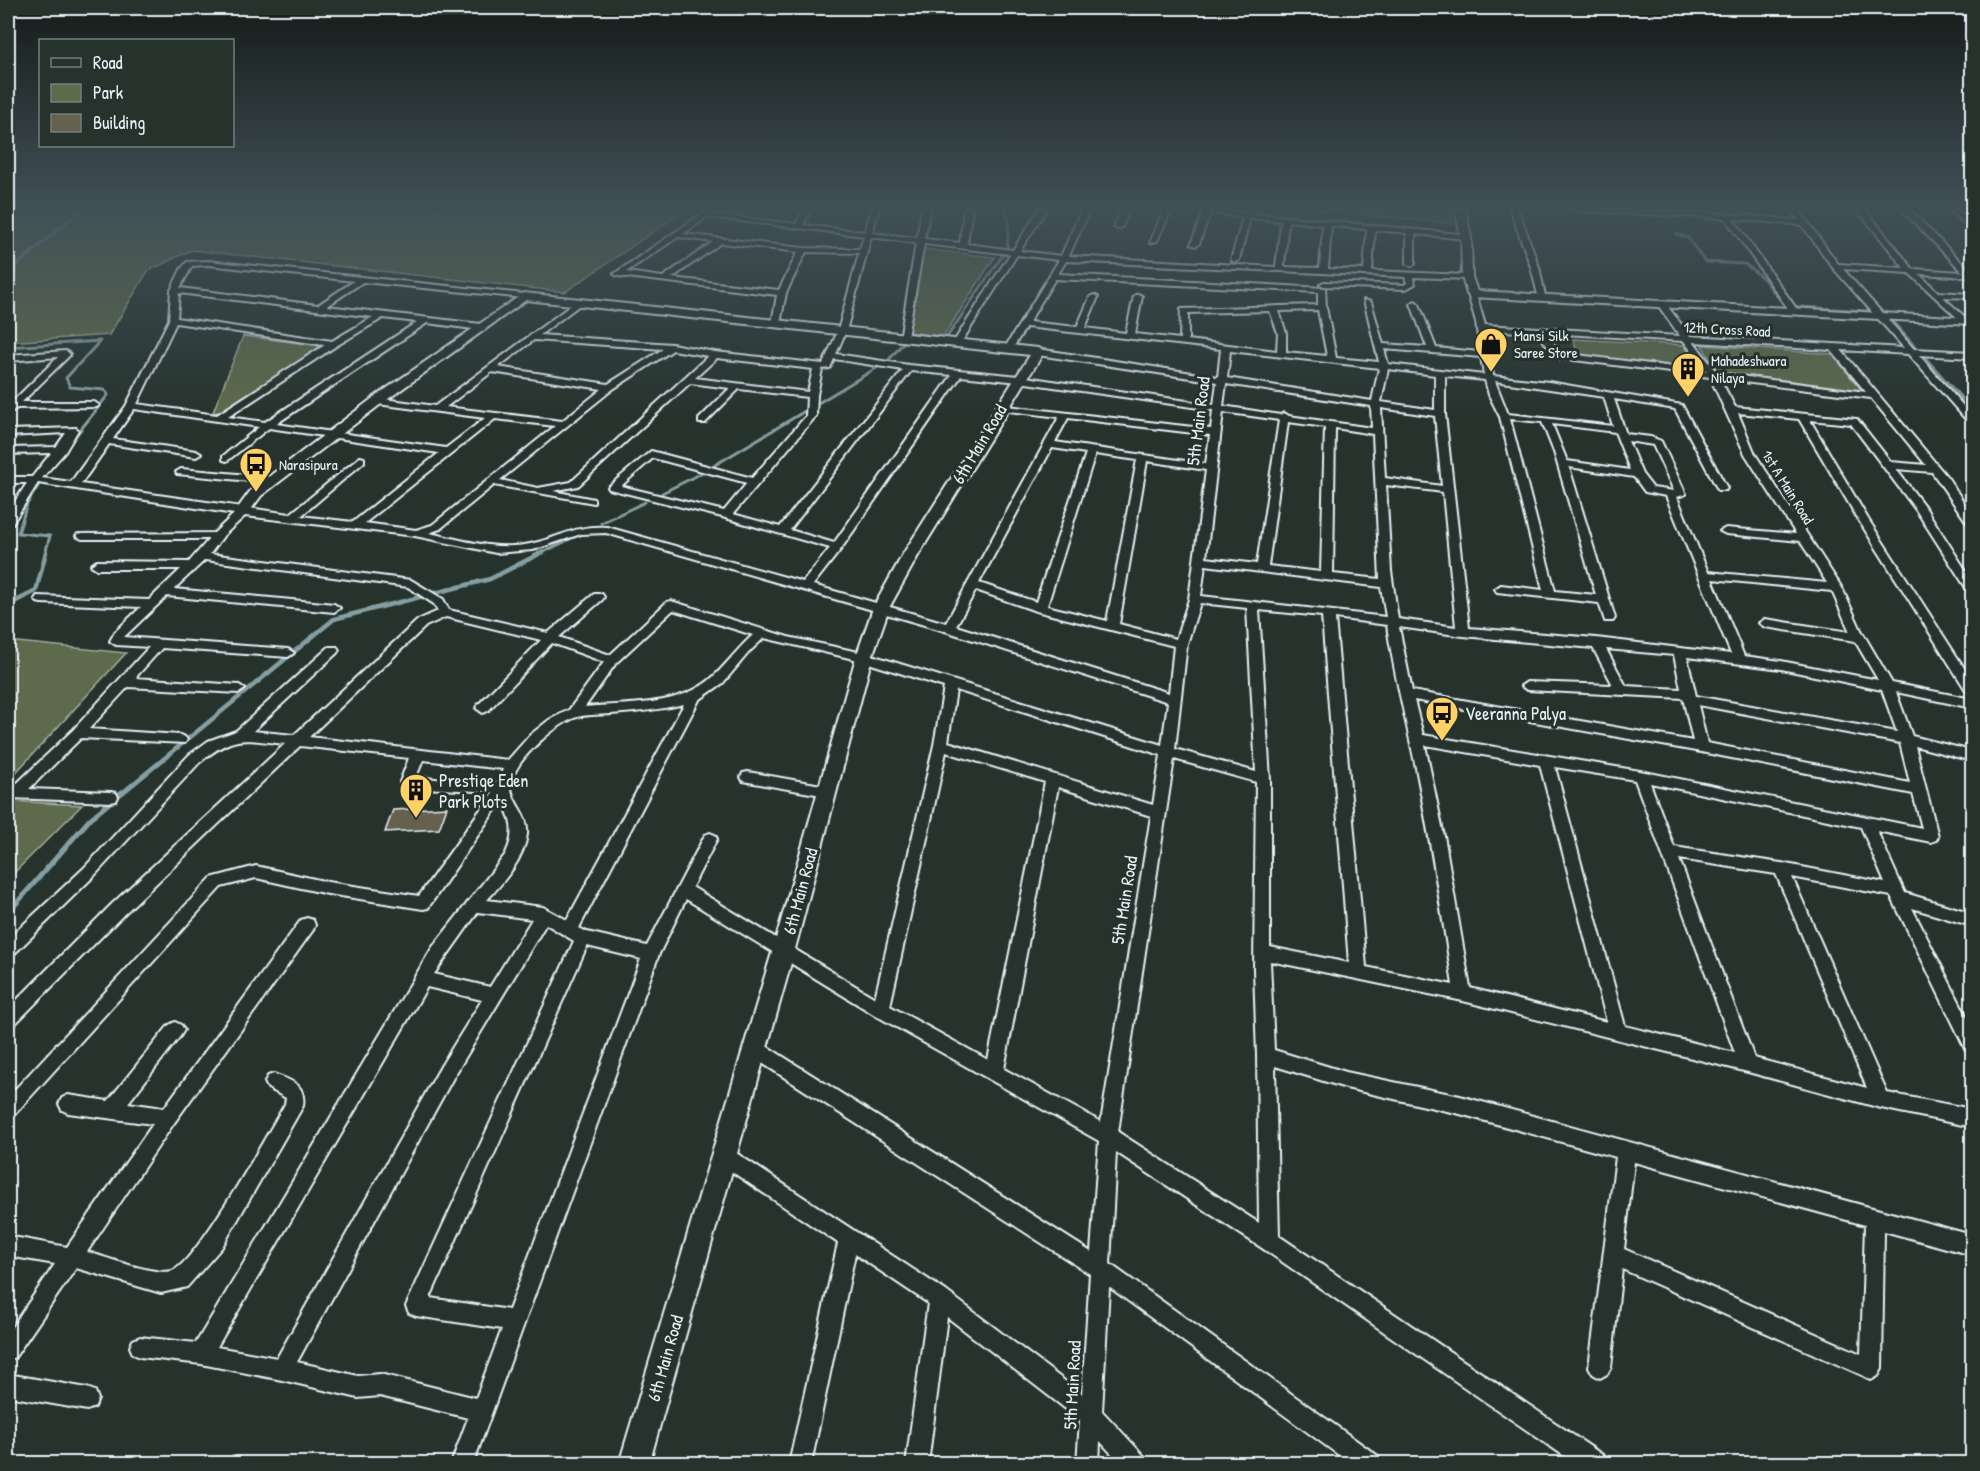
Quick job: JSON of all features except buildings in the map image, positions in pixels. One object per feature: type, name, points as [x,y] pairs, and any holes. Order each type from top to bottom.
[{"type":"street","points":[[72,485],[131,406],[173,320],[175,290],[181,278]]},
{"type":"street","points":[[349,278],[1038,352],[1440,414]]},
{"type":"street","points":[[652,278],[782,292]]},
{"type":"street","points":[[776,323],[782,292],[789,278]]},
{"type":"street","points":[[532,337],[672,347],[715,356],[827,366],[842,331],[855,278]]},
{"type":"street","points":[[903,337],[914,278]]},
{"type":"street","points":[[957,343],[1000,278]]},
{"type":"street","points":[[1008,349],[1052,278]]},
{"type":"street","points":[[1085,278],[1322,290],[1322,307],[1332,359]]},
{"type":"street","points":[[1324,284],[1406,287],[1411,284],[1409,278]]},
{"type":"street","points":[[1460,278],[1467,278],[1472,294],[1481,327],[1488,378],[1505,417],[1550,594]]},
{"type":"street","points":[[1538,278],[1543,299]]},
{"type":"street","points":[[1770,278],[1791,308]]},
{"type":"street","points":[[1847,278],[1972,419]]},
{"type":"street","points":[[1918,278],[1968,321]]},
{"type":"street","points":[[320,307],[362,279]]},
{"type":"street","points":[[175,290],[481,327]]},
{"type":"street","points":[[1472,294],[1543,299],[1791,308],[1968,321]]},
{"type":"street","points":[[1936,294],[1972,296]]},
{"type":"street","points":[[288,652],[116,641],[119,635],[202,556],[256,493],[377,401],[524,296]]},
{"type":"street","points":[[1130,335],[1138,296]]},
{"type":"street","points":[[1080,330],[1094,297]]},
{"type":"street","points":[[437,409],[578,302]]},
{"type":"street","points":[[1368,302],[1384,365],[1376,404],[1391,623],[1438,841],[1463,994]]},
{"type":"street","points":[[1414,304],[1433,351]]},
{"type":"street","name":"1st A Main Road","points":[[1662,304],[1713,374],[1750,454],[1836,588],[1887,686],[1906,739],[1931,836],[1867,824]]},
{"type":"street","points":[[1184,341],[1184,311],[1322,307]]},
{"type":"street","points":[[1274,309],[1282,333],[1281,352]]},
{"type":"street","points":[[220,418],[333,344],[382,315]]},
{"type":"street","points":[[173,320],[333,344]]},
{"type":"street","points":[[227,458],[267,425],[426,320]]},
{"type":"street","points":[[1025,324],[1549,385],[1679,407],[1722,488]]},
{"type":"street","name":"12th Cross Road","points":[[1481,327],[1972,355]]},
{"type":"street","points":[[1541,331],[1558,355],[1875,396]]},
{"type":"street","name":"5th Main Road","points":[[1088,1464],[1108,1136],[1168,752],[1181,644],[1195,599],[1224,381],[1226,346]]},
{"type":"street","points":[[1380,346],[1484,355]]},
{"type":"street","points":[[417,533],[436,527],[610,387],[672,347]]},
{"type":"street","points":[[1834,347],[1935,469],[1972,522]]},
{"type":"street","name":"6th Main Road","points":[[634,1464],[784,949],[864,657],[881,608],[911,554],[946,501],[1001,407],[1038,352]]},
{"type":"street","points":[[8,358],[66,354],[11,408]]},
{"type":"street","points":[[537,491],[574,484],[715,356]]},
{"type":"street","points":[[830,356],[909,368],[1019,379],[1284,416],[1379,432]]},
{"type":"street","points":[[8,369],[21,357]]},
{"type":"street","points":[[726,515],[812,416],[818,367]]},
{"type":"street","points":[[783,531],[909,368]]},
{"type":"street","points":[[490,369],[610,387]]},
{"type":"street","points":[[805,588],[837,547],[959,372]]},
{"type":"street","points":[[1440,372],[1440,414],[1463,632]]},
{"type":"street","points":[[688,380],[737,386],[812,403]]},
{"type":"street","points":[[702,421],[737,386]]},
{"type":"street","points":[[1505,417],[1546,420],[1621,434],[1657,442],[1681,494],[1649,490],[1637,474],[1621,434],[1608,395]]},
{"type":"street","points":[[377,401],[563,424]]},
{"type":"street","points":[[11,408],[94,405]]},
{"type":"street","points":[[131,406],[448,451]]},
{"type":"street","points":[[1001,407],[1217,433]]},
{"type":"street","points":[[1844,409],[1921,509],[1972,588]]},
{"type":"street","points":[[1731,410],[1854,422]]},
{"type":"street","points":[[949,628],[1065,415]]},
{"type":"street","points":[[356,525],[493,416]]},
{"type":"street","points":[[1262,569],[1284,416]]},
{"type":"street","points":[[1803,417],[1863,519],[1972,689]]},
{"type":"street","points":[[1546,420],[1609,618]]},
{"type":"street","points":[[1327,575],[1330,424]]},
{"type":"street","points":[[8,433],[73,430],[61,450],[11,507],[8,522]]},
{"type":"street","points":[[106,441],[196,454]]},
{"type":"street","points":[[1048,444],[1212,468]]},
{"type":"street","points":[[8,451],[61,450]]},
{"type":"street","points":[[1040,608],[1091,452]]},
{"type":"street","points":[[754,482],[651,454],[613,487],[726,515],[837,547]]},
{"type":"street","points":[[1112,627],[1142,459]]},
{"type":"street","points":[[292,518],[360,460]]},
{"type":"street","points":[[1561,463],[1637,474]]},
{"type":"street","points":[[1886,465],[1935,469]]},
{"type":"street","points":[[181,472],[272,480]]},
{"type":"street","points":[[8,480],[36,479],[242,512],[417,533],[506,550],[524,549],[567,532],[584,528],[607,530],[949,628],[1174,699]]},
{"type":"street","points":[[1381,481],[1448,490]]},
{"type":"street","points":[[493,482],[590,501]]},
{"type":"street","points":[[1670,494],[1739,659]]},
{"type":"street","points":[[1726,531],[1802,538]]},
{"type":"street","points":[[81,536],[218,536]]},
{"type":"street","points":[[202,556],[411,584],[439,602],[445,613]]},
{"type":"street","points":[[1200,561],[1388,584]]},
{"type":"street","points":[[97,565],[192,566]]},
{"type":"street","points":[[1704,575],[1836,588]]},
{"type":"street","points":[[973,585],[1040,608],[1181,644]]},
{"type":"street","points":[[1501,589],[1603,600]]},
{"type":"street","points":[[166,592],[334,608]]},
{"type":"street","points":[[483,708],[550,638],[598,597]]},
{"type":"street","points":[[40,599],[153,604]]},
{"type":"street","points":[[1195,599],[1328,613],[1463,632],[1596,642],[1739,659],[1972,703]]},
{"type":"street","points":[[574,713],[612,660],[671,605],[762,634],[864,657],[1168,752],[1263,779]]},
{"type":"street","points":[[1253,605],[1263,779],[1262,952],[1269,1241]]},
{"type":"street","points":[[8,1020],[118,909],[422,623],[445,613],[550,638],[612,660]]},
{"type":"street","points":[[1328,613],[1358,973]]},
{"type":"street","points":[[1765,623],[1860,638]]},
{"type":"street","points":[[8,1109],[216,882],[256,872],[328,888],[423,903],[504,787],[512,765],[534,738],[574,713],[661,705],[694,697],[718,680],[746,648],[762,634]]},
{"type":"street","points":[[1596,642],[1622,690]]},
{"type":"street","points":[[111,797],[15,794],[78,733],[159,644]]},
{"type":"street","points":[[8,949],[89,872],[194,759],[213,744],[241,734],[333,650]]},
{"type":"street","points":[[1679,651],[1701,747]]},
{"type":"street","points":[[124,682],[239,689]]},
{"type":"street","points":[[881,1010],[941,745],[951,684]]},
{"type":"street","points":[[1527,686],[1622,690],[1690,697],[1906,739],[1972,756]]},
{"type":"street","points":[[1405,693],[1701,747],[1919,790]]},
{"type":"street","points":[[514,1320],[416,1306],[576,934],[694,697]]},
{"type":"street","points":[[78,733],[180,740]]},
{"type":"street","points":[[241,734],[512,765]]},
{"type":"street","points":[[1417,739],[1640,776],[1867,824],[1898,895],[1972,1044]]},
{"type":"street","points":[[941,745],[1157,812]]},
{"type":"street","points":[[418,754],[406,782],[464,787],[504,787]]},
{"type":"street","points":[[1546,760],[1618,1033]]},
{"type":"street","points":[[1640,776],[1748,1064]]},
{"type":"street","points":[[748,777],[827,791]]},
{"type":"street","points":[[994,1073],[1052,780]]},
{"type":"street","points":[[201,1354],[438,953],[498,877],[516,847],[520,824],[504,787]]},
{"type":"street","points":[[462,1464],[651,954],[710,839]]},
{"type":"street","points":[[1669,852],[1781,869],[1898,895],[1972,919]]},
{"type":"street","points":[[1781,869],[1881,1100]]},
{"type":"street","points":[[683,889],[881,1010],[1108,1136],[1269,1241],[1596,1464]]},
{"type":"street","points":[[474,905],[543,914],[576,934],[651,954]]},
{"type":"street","points":[[282,1369],[447,1072],[543,914]]},
{"type":"street","points":[[8,1350],[168,1117],[307,924]]},
{"type":"street","points":[[1262,952],[1463,994],[1748,1064],[1881,1100],[1972,1118]]},
{"type":"street","points":[[422,979],[494,995]]},
{"type":"street","points":[[112,1110],[175,1030]]},
{"type":"street","points":[[754,1048],[1099,1268],[1371,1464]]},
{"type":"street","points":[[1266,1055],[1346,1080],[1460,1105],[1972,1245]]},
{"type":"street","points":[[8,1246],[70,1257],[161,1283],[180,1280],[215,1240],[294,1106],[296,1094],[274,1082]]},
{"type":"street","points":[[68,1104],[168,1117]]},
{"type":"street","points":[[1600,1367],[1626,1150]]},
{"type":"street","points":[[723,1155],[939,1298],[1090,1414],[1136,1464]]},
{"type":"street","points":[[1614,1255],[1871,1370],[1875,1218]]},
{"type":"street","points":[[800,1464],[849,1238]]},
{"type":"street","points":[[917,1464],[939,1298]]},
{"type":"street","points":[[140,1347],[201,1354],[282,1369],[358,1387],[380,1385],[481,1410]]},
{"type":"street","points":[[8,1385],[87,1399]]},
{"type":"green space","points":[[8,278],[144,278],[109,335],[8,342]]},
{"type":"green space","points":[[437,278],[586,278],[565,292]]},
{"type":"green space","points":[[918,278],[982,278],[943,337],[909,332]]},
{"type":"green space","points":[[243,336],[321,346],[221,413],[213,412]]},
{"type":"green space","points":[[1573,339],[1684,345],[1699,369],[1578,355]]},
{"type":"green space","points":[[1702,345],[1832,354],[1864,393],[1718,373]]},
{"type":"green space","points":[[8,641],[126,653],[8,781]]},
{"type":"green space","points":[[8,801],[82,805],[8,879]]},
{"type":"waterway","points":[[910,334],[947,337],[987,278]]},
{"type":"waterway","points":[[1763,278],[1785,306],[1884,312],[1972,410]]},
{"type":"waterway","points":[[8,347],[100,341],[66,378],[70,387],[105,390],[108,395],[70,443]]},
{"type":"waterway","points":[[887,362],[904,342]]},
{"type":"waterway","points":[[715,465],[878,367]]},
{"type":"waterway","points":[[45,554],[50,536],[18,533],[27,504],[48,470]]},
{"type":"waterway","points":[[662,493],[700,474]]},
{"type":"waterway","points":[[601,523],[645,502]]},
{"type":"waterway","points":[[540,554],[580,534]]},
{"type":"waterway","points":[[8,605],[36,591],[46,552]]},
{"type":"waterway","points":[[121,794],[334,619],[490,579],[543,552]]},
{"type":"waterway","points":[[8,913],[90,819],[122,792]]},
{"type":"place","name":"Mansi Silk Saree Store","points":[[1491,373]]},
{"type":"place","name":"Mahadeshwara Nilaya","points":[[1688,398]]},
{"type":"place","name":"Narasipura","points":[[256,493]]},
{"type":"place","name":"Veeranna Palya","points":[[1442,742]]},
{"type":"place","name":"Prestige Eden Park Plots","points":[[416,819]]}]
